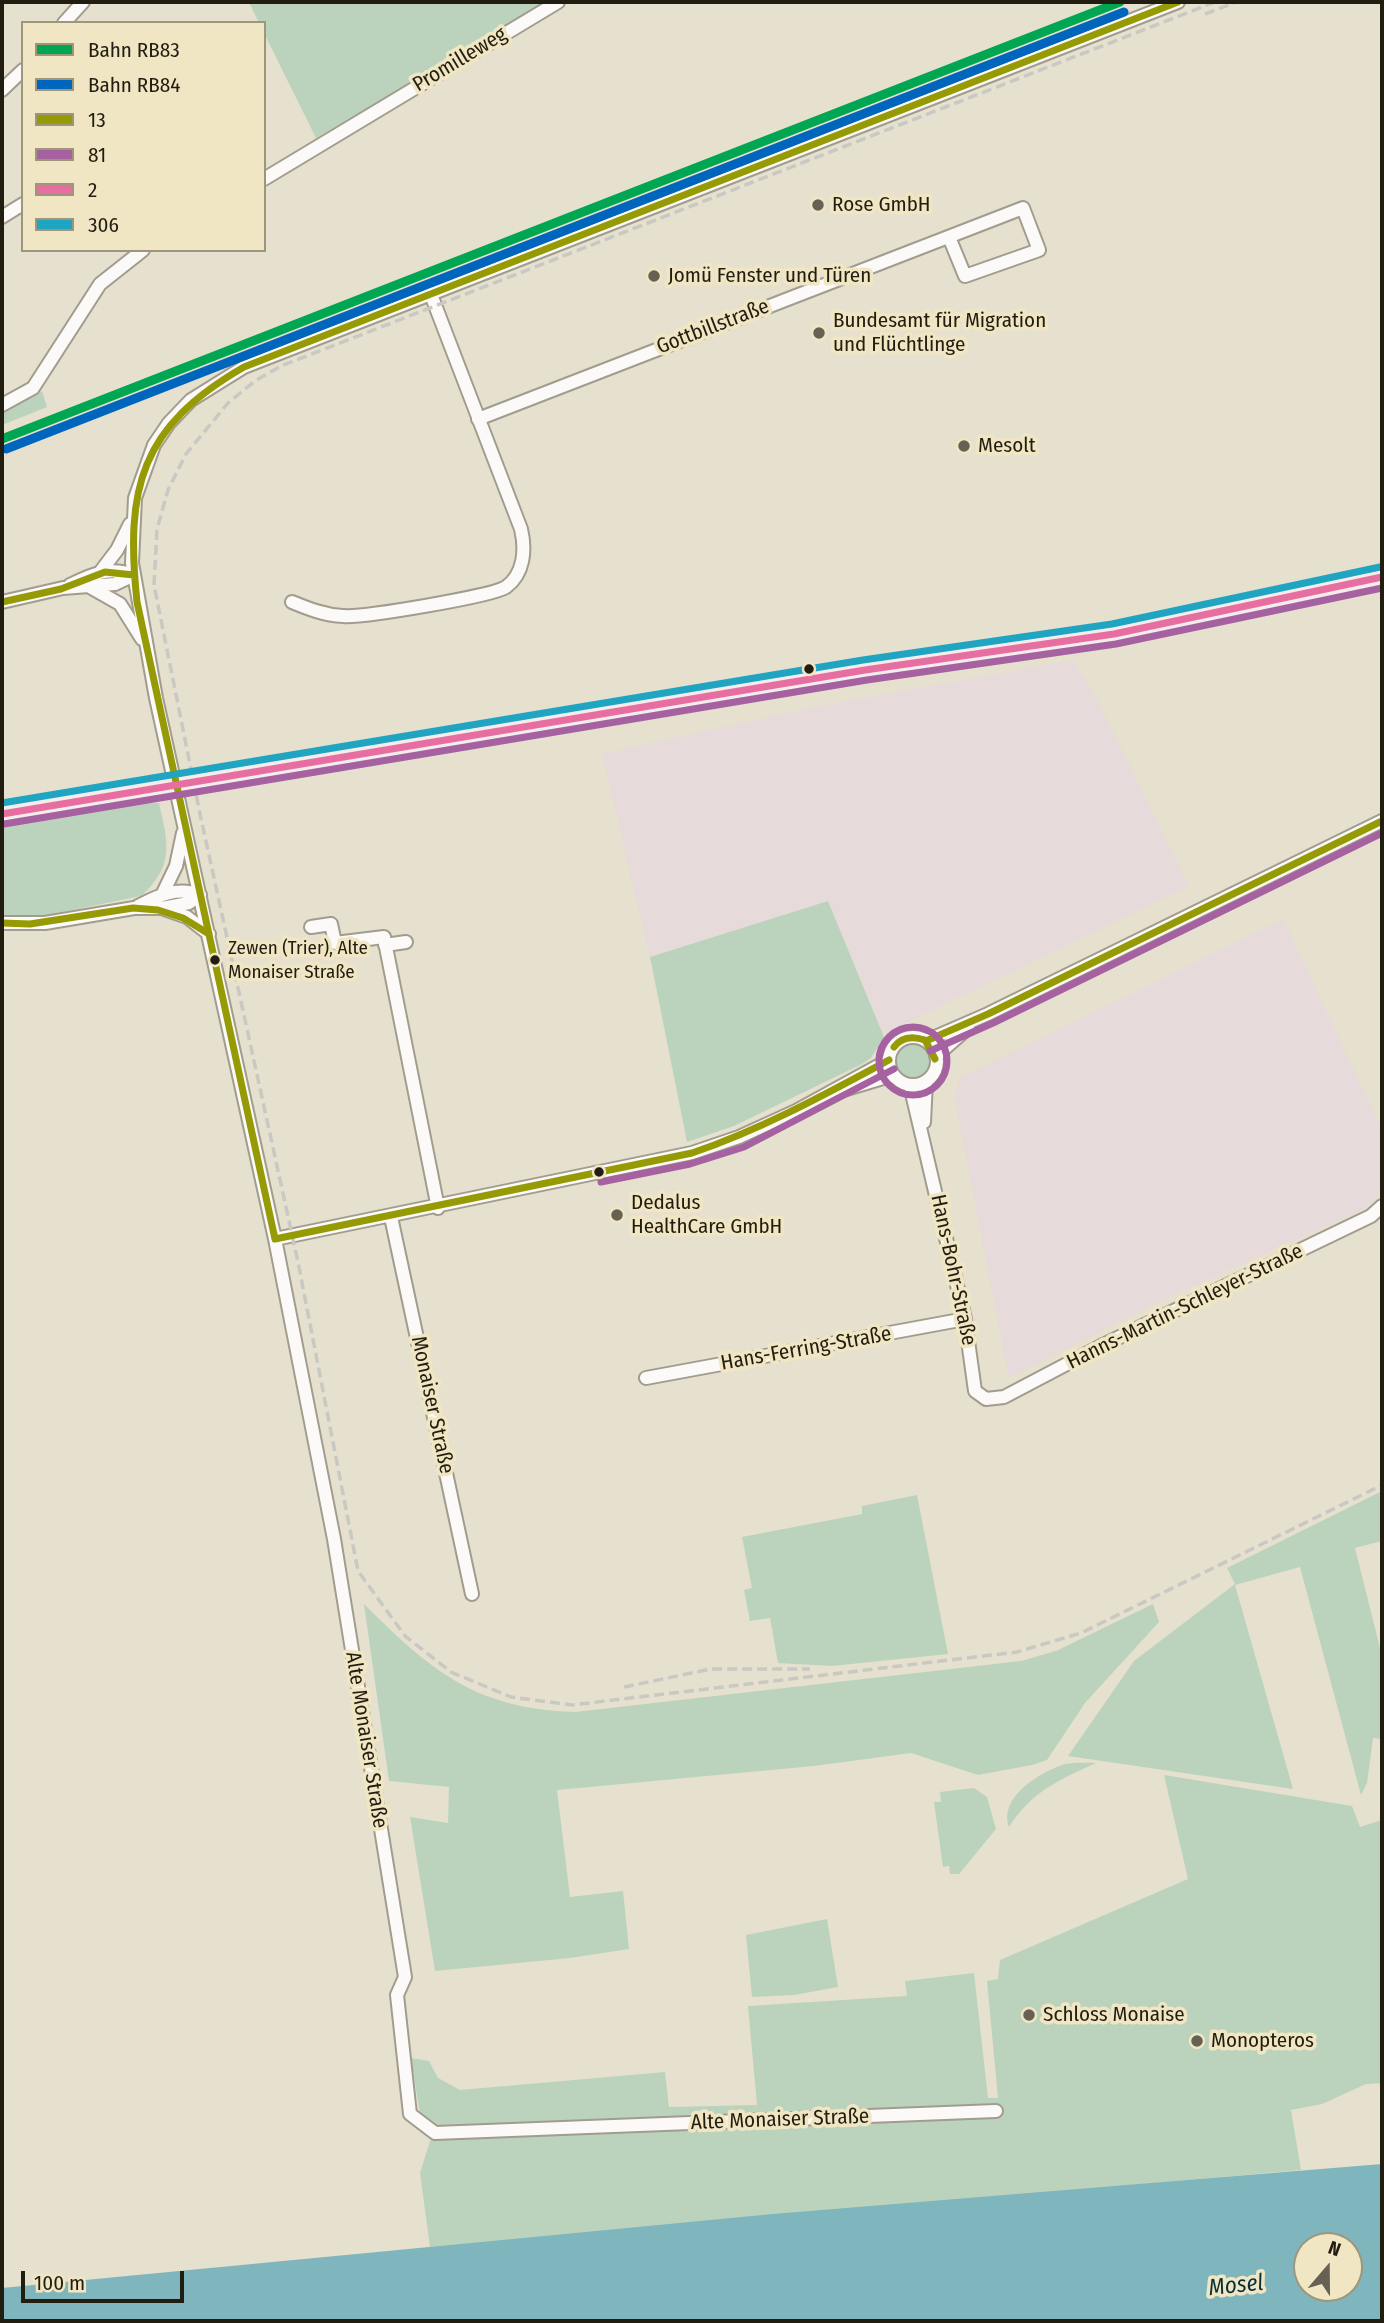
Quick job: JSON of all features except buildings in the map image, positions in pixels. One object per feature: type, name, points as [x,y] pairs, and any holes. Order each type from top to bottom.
[{"type":"main road","points":[[2,814],[865,670],[1114,634],[1382,577]]},
{"type":"street","points":[[66,21],[83,2]]},
{"type":"street","name":"Promilleweg","points":[[266,175],[558,2]]},
{"type":"street","points":[[146,646],[134,575],[133,519],[137,490],[149,457],[169,423],[191,400],[244,367],[430,292],[1178,2]]},
{"type":"street","points":[[2,90],[21,72]]},
{"type":"street","points":[[2,217],[21,205]]},
{"type":"street","name":"Gottbillstraße","points":[[478,419],[1023,208],[1039,250],[965,276],[949,237]]},
{"type":"street","points":[[2,405],[33,388],[100,284],[140,252]]},
{"type":"street","points":[[292,602],[321,614],[346,617],[493,594],[515,578],[524,542],[430,292]]},
{"type":"street","points":[[101,571],[117,550],[133,519]]},
{"type":"street","points":[[63,588],[101,571],[114,570],[134,575]]},
{"type":"street","points":[[2,602],[63,588],[119,583],[134,575]]},
{"type":"street","points":[[89,587],[120,604],[146,646]]},
{"type":"street","name":"Alte Monaiser Straße","points":[[146,646],[275,1239],[334,1539],[405,1977],[397,1995],[410,2114],[435,2133],[996,2111]]},
{"type":"street","points":[[926,1041],[988,1014],[1382,821]]},
{"type":"street","points":[[163,893],[176,866],[184,822]]},
{"type":"street","points":[[134,908],[163,893],[181,891],[200,895]]},
{"type":"street","points":[[2,923],[46,923],[134,908],[162,908],[189,903],[200,895]]},
{"type":"street","points":[[162,908],[187,917],[209,934]]},
{"type":"street","points":[[331,911],[335,943],[384,937],[438,1208]]},
{"type":"street","points":[[311,927],[331,924]]},
{"type":"street","points":[[385,945],[406,942]]},
{"type":"street","points":[[936,1056],[951,1041],[988,1014]]},
{"type":"street","points":[[822,1096],[893,1076],[910,1085],[926,1081],[936,1068],[936,1056],[926,1041],[917,1037],[899,1040],[891,1049],[889,1060],[893,1076]]},
{"type":"street","points":[[275,1239],[438,1208],[692,1153],[739,1137],[889,1060]]},
{"type":"street","name":"Hans-Bohr-Straße","points":[[925,1137],[926,1081]]},
{"type":"street","name":"Hans-Bohr-Straße","points":[[910,1085],[925,1137],[965,1320],[975,1391],[986,1399]]},
{"type":"street","name":"Hanns-Martin-Schleyer-Straße","points":[[986,1399],[1004,1397],[1101,1346],[1371,1216],[1382,1206]]},
{"type":"street","name":"Monaiser Straße","points":[[391,1217],[472,1594]]},
{"type":"street","name":"Hans-Ferring-Straße","points":[[646,1378],[965,1320]]},
{"type":"shaded area","points":[[1073,660],[1097,699],[1189,886],[883,1034],[828,901],[650,957],[602,754],[810,708]]},
{"type":"shaded area","points":[[1283,919],[1382,1130],[1382,1186],[1373,1205],[1158,1302],[1009,1378],[955,1100],[960,1078]]},
{"type":"green space","points":[[249,2],[552,2],[316,138],[266,37],[266,21],[258,21]]},
{"type":"green space","points":[[42,391],[47,407],[2,425],[2,412]]},
{"type":"green space","points":[[159,803],[166,842],[164,864],[152,885],[141,896],[28,919],[2,917],[2,822],[119,804]]},
{"type":"green space","points":[[828,901],[884,1037],[871,1058],[862,1064],[734,1126],[687,1142],[650,957]]},
{"type":"green space","points":[[913,1043],[925,1048],[930,1060],[925,1072],[913,1077],[901,1072],[896,1060],[901,1048]]},
{"type":"green space","points":[[1382,1491],[1382,1541],[1355,1548],[1382,1656],[1382,1739],[1373,1738],[1367,1783],[1361,1795],[1300,1567],[1235,1585],[1293,1789],[1068,1756],[1134,1661],[1235,1584],[1227,1568]]},
{"type":"green space","points":[[917,1495],[948,1654],[832,1666],[778,1663],[770,1618],[750,1621],[744,1590],[752,1588],[742,1537],[862,1514],[862,1506]]},
{"type":"green space","points":[[364,1604],[411,1649],[458,1682],[482,1694],[510,1703],[575,1712],[1021,1661],[1056,1651],[1153,1604],[1159,1622],[1085,1703],[1047,1760],[1032,1765],[978,1775],[911,1753],[814,1766],[557,1790],[570,1897],[623,1891],[629,1949],[570,1958],[435,1971],[410,1817],[448,1823],[449,1787],[389,1781]]},
{"type":"green space","points":[[1096,1763],[1058,1781],[1036,1796],[1009,1827],[1007,1816],[1010,1806],[1022,1788],[1042,1774],[1062,1765]]},
{"type":"green space","points":[[1164,1775],[1352,1806],[1360,1827],[1382,1820],[1382,2083],[1366,2084],[1322,2104],[1291,2110],[1301,2170],[430,2247],[420,2173],[435,2125],[420,2114],[411,2058],[429,2061],[438,2078],[460,2090],[665,2072],[669,2107],[757,2105],[748,2006],[907,1996],[905,1981],[974,1973],[988,2098],[998,2098],[987,1981],[998,1979],[1000,1960],[1188,1879]]},
{"type":"green space","points":[[974,1788],[987,1797],[996,1829],[959,1874],[950,1874],[949,1866],[943,1867],[934,1802],[941,1802],[940,1792]]},
{"type":"green space","points":[[827,1919],[838,1987],[794,1995],[752,1997],[746,1935]]},
{"type":"water","name":"Mosel","points":[[1382,2164],[1382,2321],[2,2321],[2,2288],[773,2214]]},
{"type":"railway","points":[[1215,2],[281,366],[255,381],[228,403],[186,454],[168,490],[157,529],[154,585],[200,814],[298,1262],[358,1571],[405,1636],[451,1672],[511,1697],[572,1705],[1017,1652],[1081,1633],[1382,1485]]},
{"type":"railway","points":[[1205,14],[1237,2]]},
{"type":"railway","points":[[624,1687],[711,1669],[810,1669]]},
{"type":"rail line","name":"RB83","points":[[2,439],[1120,2]]},
{"type":"rail line","name":"RB84","points":[[6,449],[1124,12]]},
{"type":"transit line","name":"13","points":[[275,1239],[137,602],[134,526],[138,493],[147,464],[161,438],[182,413],[209,390],[244,367],[1178,2]]},
{"type":"transit line","name":"306","points":[[2,803],[863,660],[1112,624],[1380,567]]},
{"type":"transit line","name":"13","points":[[2,602],[61,589],[105,572],[134,575]]},
{"type":"transit line","name":"2","points":[[2,814],[865,670],[1114,634],[1382,577]]},
{"type":"transit line","name":"81","points":[[4,824],[867,680],[1116,644],[1382,588]]},
{"type":"transit line","name":"13","points":[[926,1041],[988,1014],[1382,821]]},
{"type":"transit line","name":"81","points":[[930,1051],[993,1023],[1382,833]]},
{"type":"transit line","name":"13","points":[[2,923],[30,924],[133,908],[158,910],[183,918],[209,934]]},
{"type":"transit line","name":"81","points":[[906,1027],[920,1027],[932,1032],[942,1042],[947,1061],[942,1080],[932,1090],[920,1095],[906,1095],[894,1090],[884,1080],[879,1068],[879,1054],[884,1042],[894,1032],[906,1027]]},
{"type":"transit line","name":"13","points":[[894,1047],[908,1038],[925,1040],[935,1059]]},
{"type":"transit line","name":"13","points":[[275,1239],[692,1153],[768,1122],[889,1060]]},
{"type":"transit line","name":"81","points":[[601,1182],[690,1164],[744,1147],[894,1069]]},
{"type":"place","name":"Rose GmbH","points":[[818,205]]},
{"type":"place","name":"Jomü Fenster und Türen","points":[[654,276]]},
{"type":"place","name":"Bundesamt für Migration und Flüchtlinge","points":[[819,333]]},
{"type":"place","name":"Mesolt","points":[[964,446]]},
{"type":"place","name":"Zewen (Trier), Alte Monaiser Straße","points":[[215,960]]},
{"type":"place","name":"Dedalus HealthCare GmbH","points":[[617,1215]]},
{"type":"place","name":"Schloss Monaise","points":[[1029,2015]]},
{"type":"place","name":"Monopteros","points":[[1197,2041]]}]
